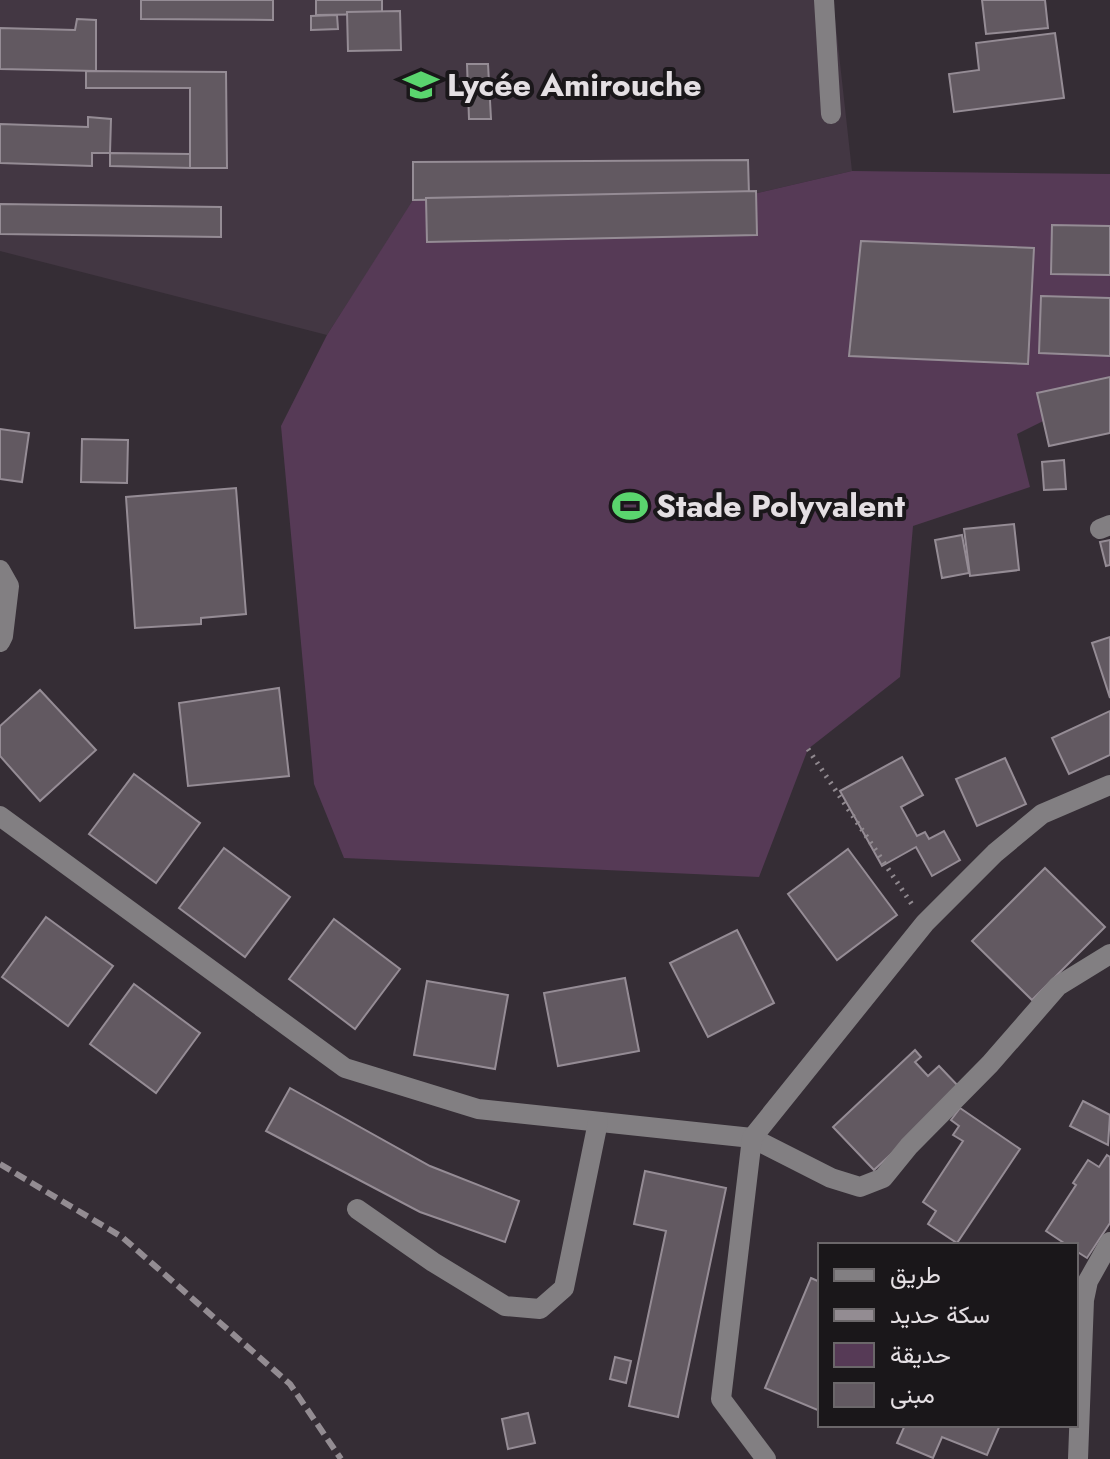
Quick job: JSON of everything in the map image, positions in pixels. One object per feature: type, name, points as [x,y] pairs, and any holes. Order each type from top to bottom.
[{"type":"street","points":[[824,0],[831,114]]},
{"type":"street","points":[[0,570],[9,586],[0,642]]},
{"type":"street","points":[[766,1459],[721,1399],[752,1138],[925,923],[995,853],[1042,814],[1110,785]]},
{"type":"street","points":[[0,816],[345,1068],[478,1109],[752,1138],[831,1178],[860,1187],[883,1178],[1058,986],[1110,954]]},
{"type":"street","points":[[357,1209],[433,1262],[505,1306],[540,1309],[564,1288],[598,1122]]},
{"type":"street","points":[[1078,1459],[1084,1300],[1088,1281],[1110,1242]]},
{"type":"path","points":[[808,749],[925,923]]},
{"type":"shaded area","name":"Lycée Amirouche","points":[[0,0],[833,0],[852,171],[749,195],[414,200],[327,335],[0,251]]},
{"type":"green space","name":"Stade Polyvalent","points":[[852,171],[1110,174],[1110,388],[1017,434],[1030,487],[913,526],[900,677],[808,749],[759,877],[344,858],[314,784],[281,426],[327,335],[413,200],[749,195]]},
{"type":"building","points":[[141,0],[273,0],[273,20],[141,19]]},
{"type":"building","points":[[316,0],[382,0],[382,14],[316,15]]},
{"type":"building","points":[[982,0],[1045,0],[1048,28],[986,34]]},
{"type":"building","points":[[400,11],[401,50],[348,51],[347,12]]},
{"type":"building","points":[[337,15],[338,29],[311,30],[311,16]]},
{"type":"building","points":[[77,19],[96,20],[96,71],[0,69],[0,28],[75,30]]},
{"type":"building","points":[[1055,33],[1064,98],[954,112],[949,74],[979,70],[976,43]]},
{"type":"building","points":[[467,64],[488,64],[491,119],[469,119]]},
{"type":"building","points":[[86,71],[226,72],[227,168],[190,168],[190,88],[86,88]]},
{"type":"building","points":[[88,117],[111,119],[110,153],[92,153],[92,166],[0,163],[0,124],[88,127]]},
{"type":"building","points":[[110,153],[190,154],[190,168],[110,166]]},
{"type":"building","points":[[748,160],[749,195],[413,200],[413,162]]},
{"type":"building","points":[[756,191],[757,235],[427,242],[426,198]]},
{"type":"building","points":[[0,204],[221,207],[221,237],[0,234]]},
{"type":"building","points":[[1052,225],[1110,226],[1110,275],[1051,274]]},
{"type":"building","points":[[861,241],[1034,248],[1028,364],[849,356]]},
{"type":"building","points":[[1041,296],[1110,298],[1110,356],[1039,353]]},
{"type":"building","points":[[1110,377],[1110,433],[1049,446],[1037,393]]},
{"type":"building","points":[[0,429],[29,433],[22,482],[0,479]]},
{"type":"building","points":[[82,439],[128,440],[127,483],[81,482]]},
{"type":"building","points":[[1064,460],[1066,489],[1044,490],[1042,462]]},
{"type":"building","points":[[236,488],[246,614],[201,618],[201,624],[135,628],[126,497]]},
{"type":"building","points":[[1014,524],[1019,570],[970,576],[964,529]]},
{"type":"building","points":[[962,535],[969,573],[942,578],[935,540]]},
{"type":"building","points":[[1110,540],[1110,565],[1106,566],[1100,542]]},
{"type":"building","points":[[1110,637],[1110,698],[1092,643]]},
{"type":"building","points":[[279,688],[289,776],[188,786],[179,703]]},
{"type":"building","points":[[40,690],[96,750],[40,801],[0,756],[0,726]]},
{"type":"building","points":[[1110,711],[1110,755],[1069,774],[1052,738]]},
{"type":"building","points":[[902,757],[923,795],[901,807],[917,836],[925,832],[929,839],[944,831],[960,860],[932,876],[916,847],[882,866],[840,791]]},
{"type":"building","points":[[1005,758],[1026,804],[977,826],[956,779]]},
{"type":"building","points":[[134,774],[200,823],[156,883],[89,834]]},
{"type":"building","points":[[224,848],[290,897],[245,957],[179,908]]},
{"type":"building","points":[[848,849],[897,915],[837,960],[788,894]]},
{"type":"building","points":[[1045,868],[1105,927],[1032,1000],[972,941]]},
{"type":"building","points":[[46,917],[113,966],[68,1026],[2,977]]},
{"type":"building","points":[[334,919],[400,969],[355,1029],[289,979]]},
{"type":"building","points":[[737,930],[774,1003],[708,1037],[670,963]]},
{"type":"building","points":[[625,978],[639,1051],[558,1066],[544,993]]},
{"type":"building","points":[[427,981],[508,995],[495,1069],[414,1055]]},
{"type":"building","points":[[134,984],[200,1033],[156,1093],[90,1044]]},
{"type":"building","points":[[915,1050],[921,1057],[915,1062],[928,1076],[939,1066],[961,1089],[874,1170],[833,1127]]},
{"type":"building","points":[[290,1088],[430,1166],[519,1201],[505,1242],[420,1212],[266,1131]]},
{"type":"building","points":[[1083,1101],[1110,1115],[1108,1145],[1070,1126]]},
{"type":"building","points":[[960,1108],[1020,1149],[957,1243],[928,1224],[936,1211],[923,1202],[963,1141],[953,1135],[959,1126],[951,1120]]},
{"type":"building","points":[[1107,1155],[1110,1157],[1110,1223],[1087,1258],[1078,1252],[1078,1243],[1064,1243],[1046,1231],[1076,1185],[1073,1183],[1088,1160],[1099,1167]]},
{"type":"building","points":[[645,1171],[726,1188],[678,1417],[629,1406],[666,1231],[634,1224]]},
{"type":"building","points":[[811,1278],[818,1281],[818,1410],[765,1388]]},
{"type":"building","points":[[615,1357],[631,1361],[626,1383],[610,1379]]},
{"type":"building","points":[[528,1413],[535,1443],[508,1449],[502,1419]]},
{"type":"building","points":[[904,1427],[999,1427],[987,1455],[942,1437],[933,1458],[897,1443]]},
{"type":"railway","points":[[0,1164],[122,1237],[290,1384],[341,1459]]},
{"type":"place","name":"Lycée Amirouche","points":[[421,85]]},
{"type":"place","name":"Stade Polyvalent","points":[[630,506]]}]
